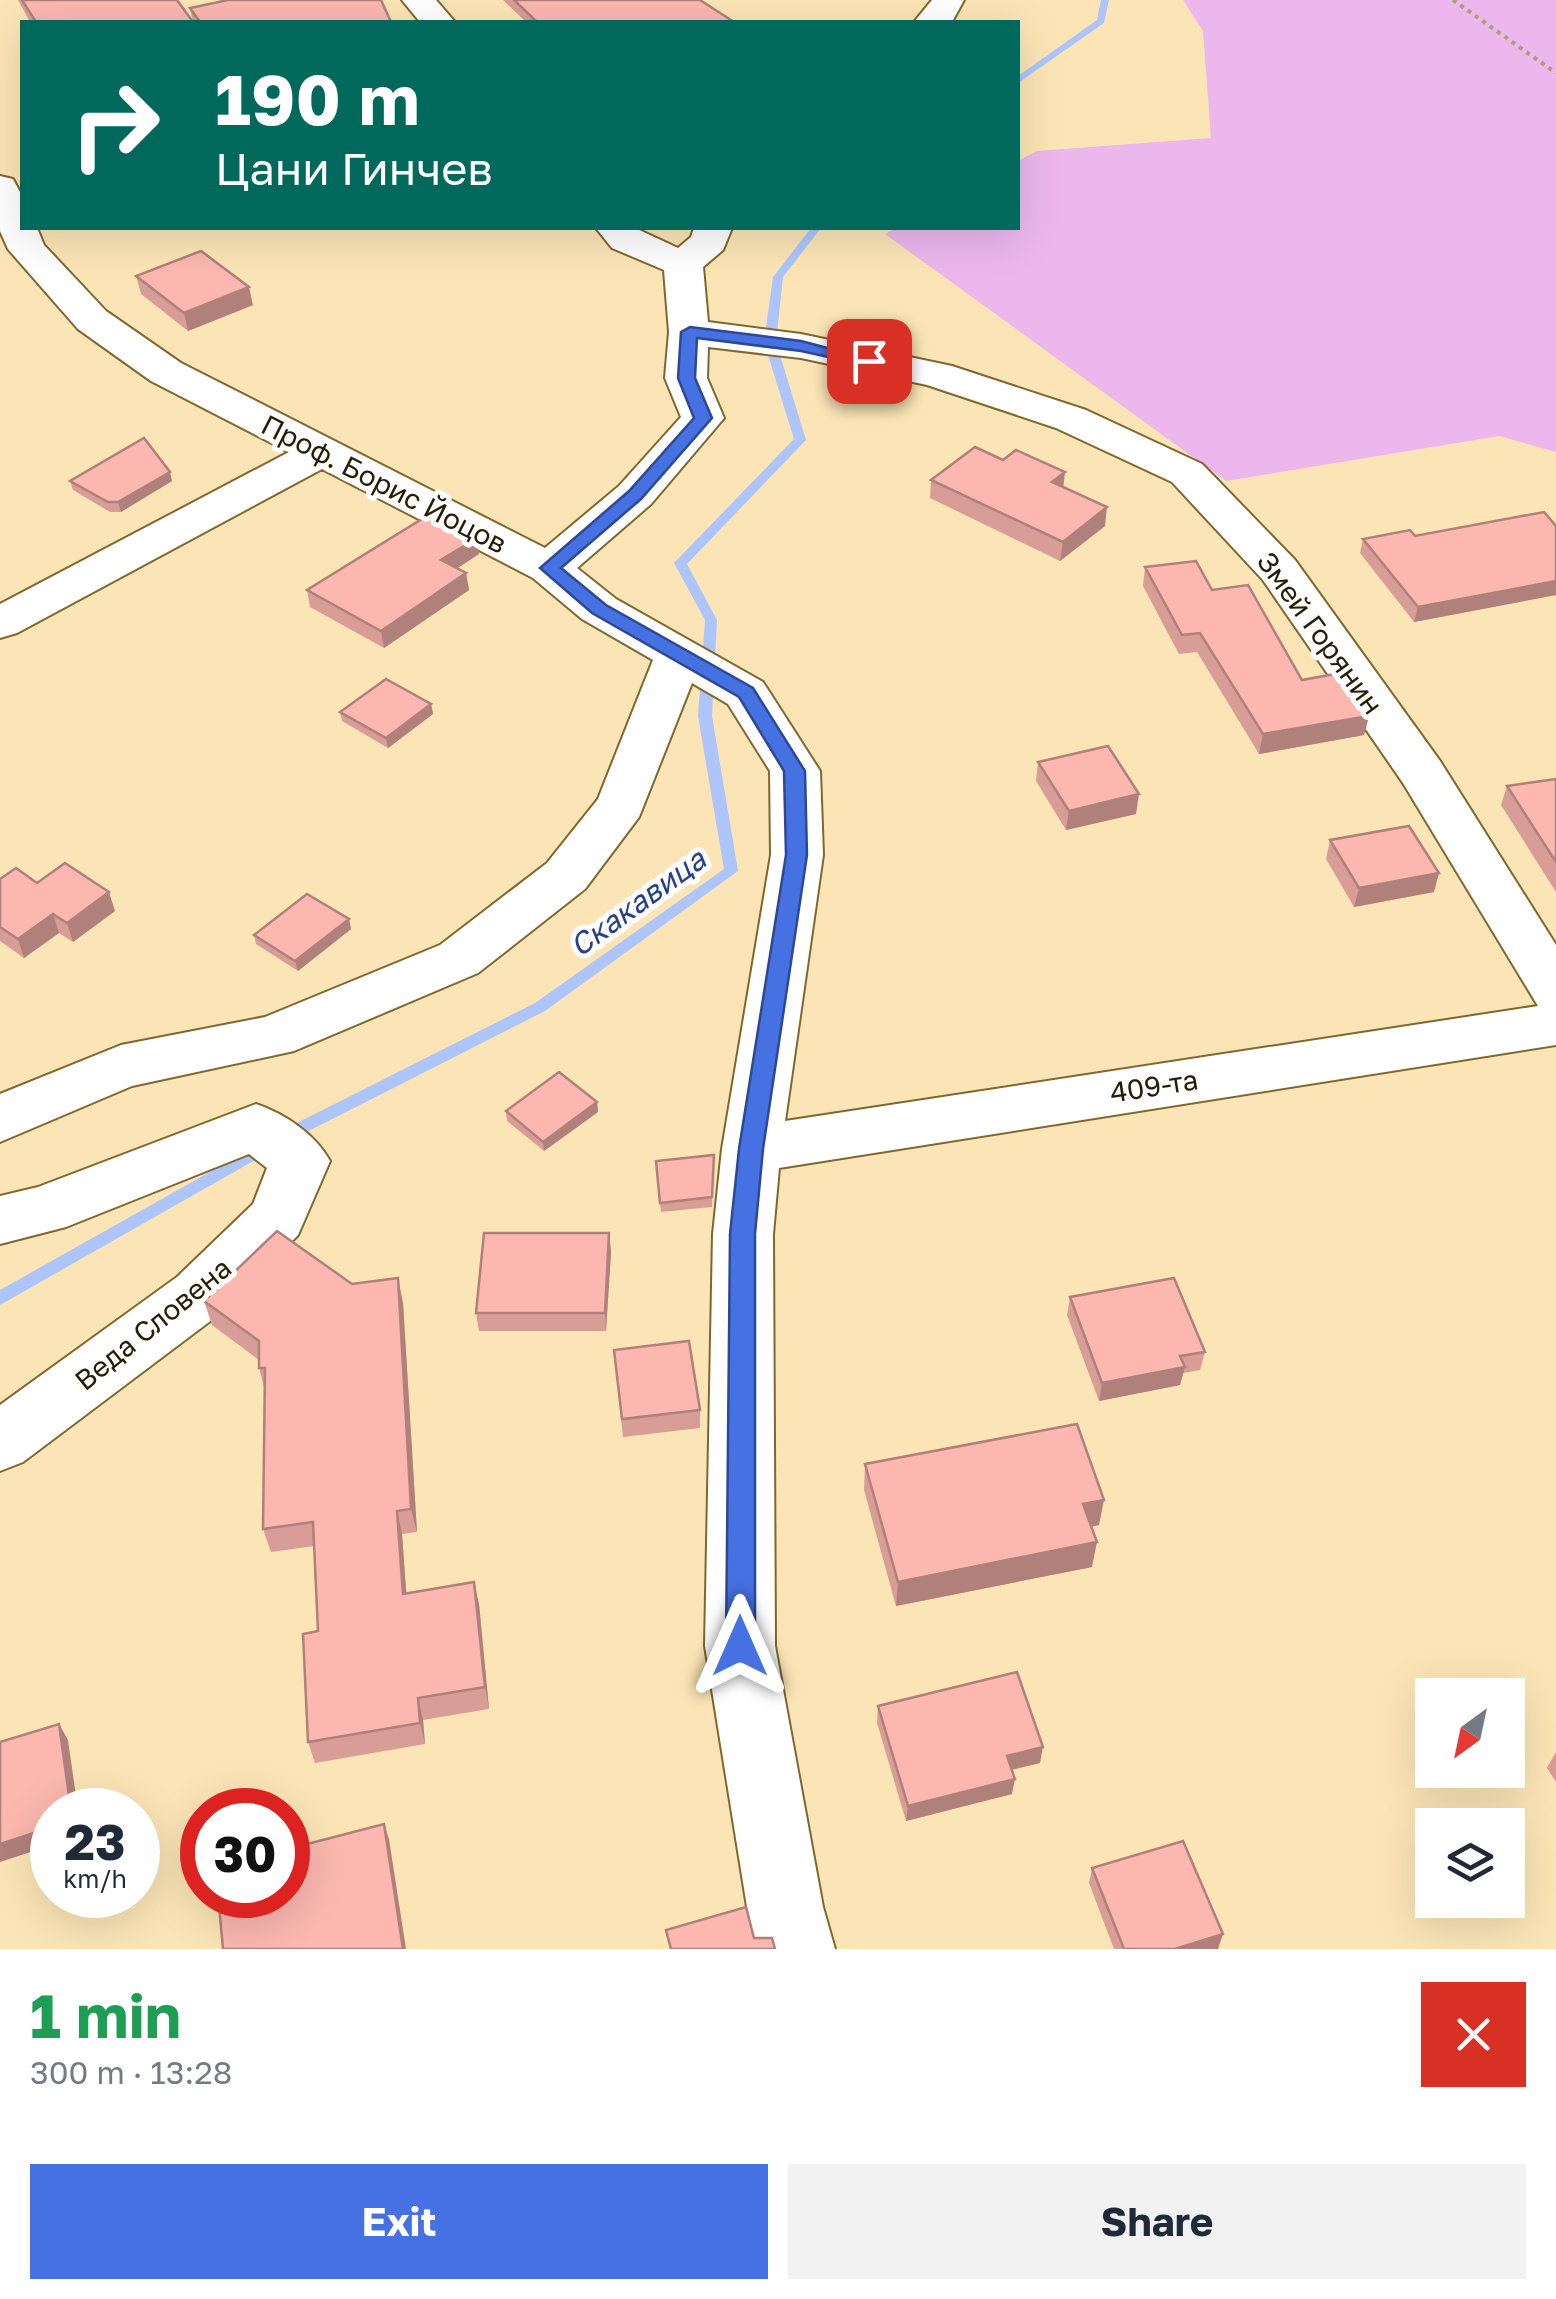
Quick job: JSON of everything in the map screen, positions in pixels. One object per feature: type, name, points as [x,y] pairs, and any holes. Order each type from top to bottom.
[{"type":"street","points":[[418,0],[436,20]]},
{"type":"street","name":"Проф. Борис Йоцов","points":[[0,187],[27,249],[92,320],[166,372],[549,568],[599,609],[746,692],[795,771],[796,855],[751,1149],[743,1234],[740,1646],[785,1907],[796,1949]]},
{"type":"street","points":[[618,230],[626,240],[683,264]]},
{"type":"street","points":[[683,264],[708,242],[712,230]]},
{"type":"street","points":[[549,568],[635,495],[703,418],[686,378],[690,332],[683,264]]},
{"type":"street","name":"Змей Горянин","points":[[690,332],[801,346],[937,376],[1071,419],[1188,473],[1290,586],[1422,773],[1556,992]]},
{"type":"street","points":[[0,623],[320,453]]},
{"type":"street","points":[[0,1119],[121,1067],[274,1036],[459,960],[566,876],[621,805],[678,656]]},
{"type":"street","name":"409-та","points":[[751,1149],[1556,1024]]},
{"type":"street","name":"Веда Словена","points":[[0,1220],[278,1144],[277,1218],[199,1295],[0,1442]]},
{"type":"path","points":[[1453,0],[1556,73]]},
{"type":"shaded area","points":[[1183,0],[1556,0],[1556,452],[1499,436],[1226,481],[885,234],[892,230],[1020,230],[1020,160],[1037,151],[1211,138],[1203,31]]},
{"type":"building","points":[[22,0],[177,0],[192,20],[35,20]]},
{"type":"building","points":[[228,0],[381,0],[390,20],[199,20],[190,8]]},
{"type":"building","points":[[514,0],[700,0],[731,20],[535,20]]},
{"type":"building","points":[[201,251],[249,287],[184,313],[136,276]]},
{"type":"building","points":[[144,438],[170,472],[118,502],[108,502],[70,481]]},
{"type":"building","points":[[975,447],[1003,460],[1016,450],[1065,472],[1052,482],[1107,507],[1063,542],[931,480]]},
{"type":"building","points":[[1544,512],[1556,526],[1556,581],[1418,607],[1363,539],[1410,530],[1415,536]]},
{"type":"building","points":[[430,514],[477,538],[441,560],[466,573],[381,631],[307,590]]},
{"type":"building","points":[[1196,561],[1212,590],[1248,585],[1302,680],[1340,673],[1369,716],[1263,734],[1200,633],[1182,635],[1145,567]]},
{"type":"building","points":[[386,679],[431,704],[386,738],[340,712]]},
{"type":"building","points":[[1108,746],[1139,794],[1069,811],[1038,762]]},
{"type":"building","points":[[1556,779],[1556,862],[1507,786]]},
{"type":"building","points":[[1409,826],[1439,873],[1359,888],[1330,840]]},
{"type":"building","points":[[65,863],[109,892],[67,923],[53,914],[18,939],[0,927],[0,879],[16,868],[37,883]]},
{"type":"building","points":[[307,894],[349,919],[295,961],[254,935]]},
{"type":"building","points":[[559,1072],[597,1102],[543,1142],[506,1111]]},
{"type":"building","points":[[714,1155],[712,1197],[660,1203],[656,1161]]},
{"type":"building","points":[[277,1231],[352,1284],[398,1278],[411,1509],[397,1511],[403,1594],[474,1582],[485,1687],[418,1698],[420,1723],[308,1742],[303,1634],[318,1631],[313,1522],[263,1529],[265,1368],[259,1368],[259,1341],[204,1301]]},
{"type":"building","points":[[484,1233],[609,1233],[605,1313],[476,1313]]},
{"type":"building","points":[[1174,1278],[1205,1352],[1180,1356],[1185,1367],[1102,1383],[1070,1297]]},
{"type":"building","points":[[689,1341],[700,1410],[622,1419],[614,1350]]},
{"type":"building","points":[[1077,1424],[1104,1500],[1083,1504],[1097,1542],[898,1582],[865,1464]]},
{"type":"building","points":[[1017,1672],[1043,1747],[1007,1756],[1015,1779],[908,1806],[878,1706]]},
{"type":"building","points":[[59,1724],[68,1788],[30,1788],[30,1834],[0,1844],[0,1742]]},
{"type":"building","points":[[384,1824],[403,1949],[223,1949],[220,1918],[310,1918],[310,1843]]},
{"type":"building","points":[[1183,1841],[1223,1934],[1175,1949],[1124,1949],[1092,1868]]},
{"type":"building","points":[[746,1907],[754,1938],[772,1938],[775,1949],[671,1949],[666,1930]]},
{"type":"waterway","name":"Скакавица","points":[[1020,79],[1101,21],[1105,0]]},
{"type":"waterway","name":"Скакавица","points":[[285,1136],[540,1007],[731,871],[705,716],[711,620],[680,563],[800,440],[770,342],[778,277],[814,230]]},
{"type":"waterway","name":"Скакавица","points":[[0,1298],[265,1147]]},
{"type":"route","points":[[740,1646],[743,1234],[751,1149],[796,855],[795,771],[746,692],[599,609],[549,568],[635,495],[703,418],[686,378],[690,332],[801,346],[869,361]]}]
